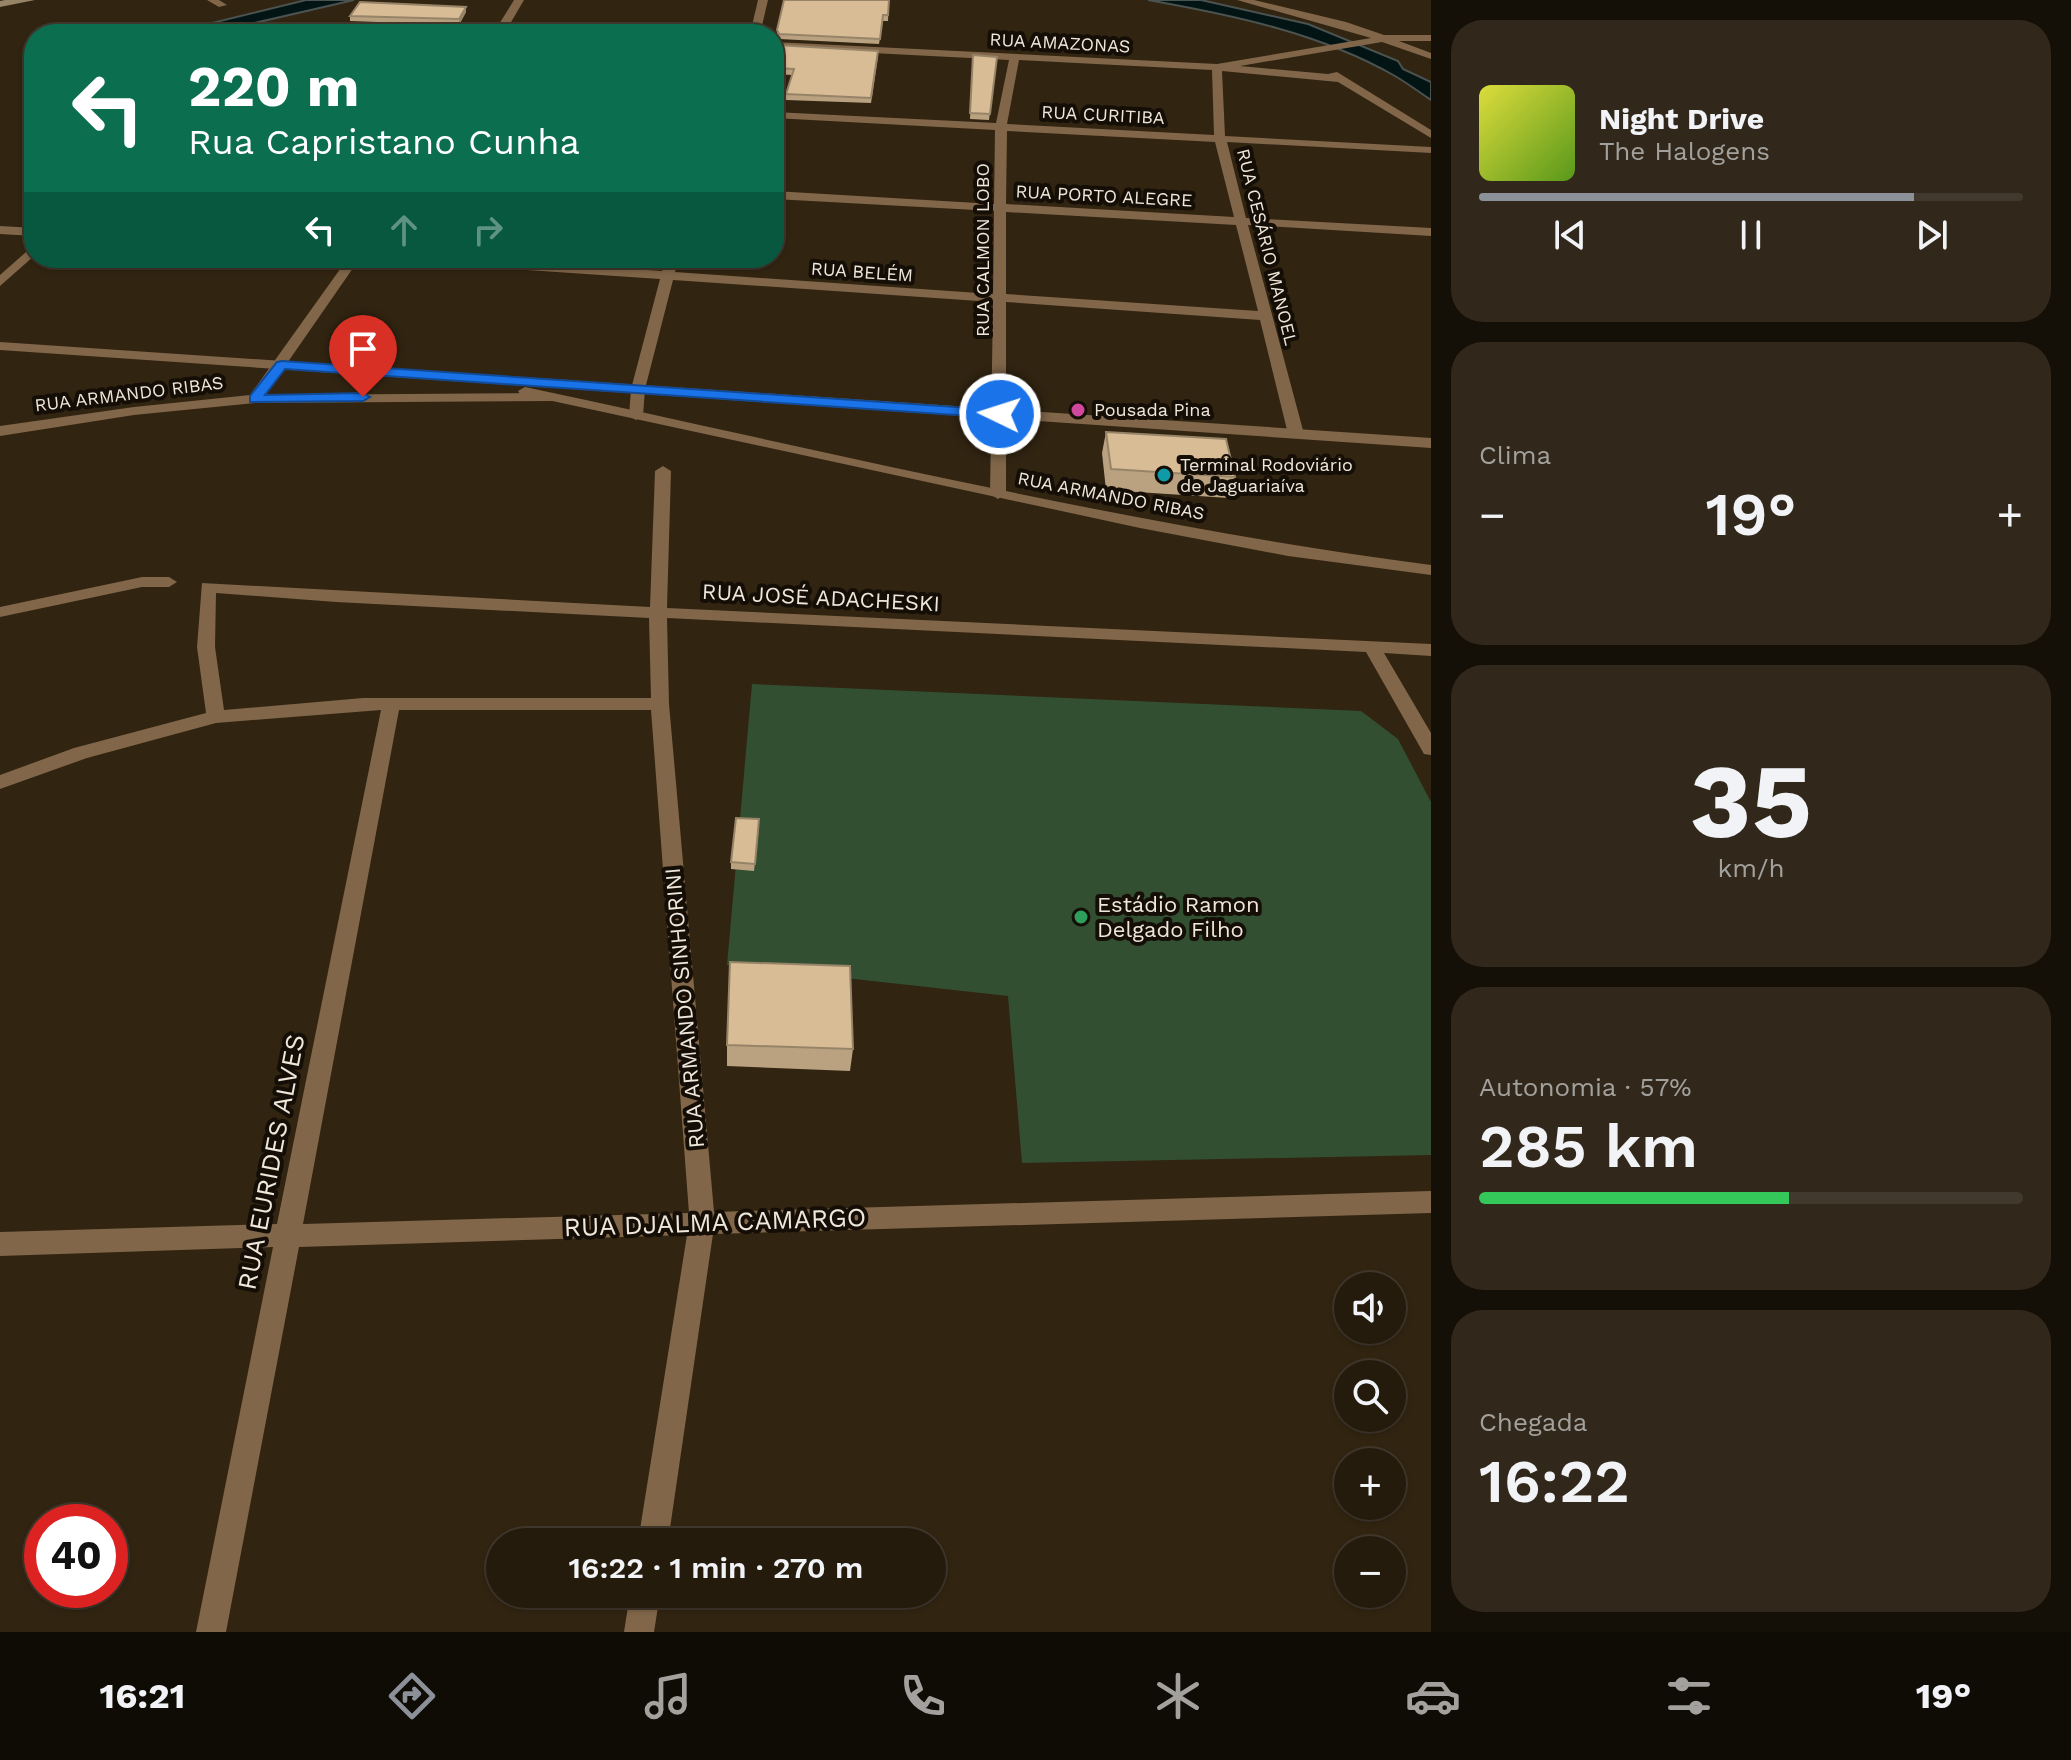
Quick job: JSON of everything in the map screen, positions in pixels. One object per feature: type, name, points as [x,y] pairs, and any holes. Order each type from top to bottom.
[{"type":"street","points":[[504,24],[519,0]]},
{"type":"street","points":[[757,24],[763,0]]},
{"type":"street","points":[[1242,0],[1346,25],[1431,56]]},
{"type":"street","points":[[1217,67],[1386,38],[1431,38]]},
{"type":"street","name":"RUA AMAZONAS","points":[[784,45],[1217,67],[1344,79]]},
{"type":"street","points":[[1299,53],[1431,135]]},
{"type":"street","name":"RUA CALMON LOBO","points":[[998,494],[1001,127],[1015,56]]},
{"type":"street","name":"RUA CESÁRIO MANOEL","points":[[1217,67],[1220,139],[1296,434]]},
{"type":"street","name":"RUA CURITIBA","points":[[784,116],[1431,150]]},
{"type":"street","name":"RUA PORTO ALEGRE","points":[[784,196],[1431,232]]},
{"type":"street","points":[[0,230],[24,231]]},
{"type":"street","points":[[0,282],[24,259]]},
{"type":"street","points":[[255,399],[282,365],[347,268]]},
{"type":"street","name":"RUA BELÉM","points":[[544,268],[1266,316]]},
{"type":"street","points":[[636,416],[638,389],[669,268]]},
{"type":"street","points":[[0,346],[1431,443]]},
{"type":"street","name":"RUA ARMANDO RIBAS","points":[[455,376],[998,494],[1288,551],[1431,570]]},
{"type":"street","name":"RUA ARMANDO RIBAS","points":[[0,431],[134,411],[255,399],[552,397]]},
{"type":"street","name":"RUA ARMANDO SINHORINI","points":[[655,1528],[702,1221],[660,704],[658,613],[663,471]]},
{"type":"street","points":[[0,612],[129,584],[169,582]]},
{"type":"street","name":"RUA JOSÉ ADACHESKI","points":[[216,717],[206,647],[208,587],[278,594],[1431,650]]},
{"type":"street","points":[[1371,646],[1431,749]]},
{"type":"street","points":[[1,784],[81,753],[216,717],[363,704],[660,704]]},
{"type":"street","name":"RUA EURIDES ALVES","points":[[211,1632],[391,704]]},
{"type":"street","name":"RUA DJALMA CAMARGO","points":[[0,1244],[1431,1202]]},
{"type":"street","points":[[639,1632],[643,1608]]},
{"type":"green space","name":"Estádio Ramon Delgado Filho","points":[[752,684],[1361,711],[1398,739],[1431,802],[1431,1155],[1022,1163],[1008,996],[727,965]]},
{"type":"shaded area","points":[[306,0],[354,0],[250,24],[208,24]]},
{"type":"shaded area","points":[[1148,0],[1201,0],[1308,24],[1398,61],[1403,69],[1431,82],[1431,100],[1366,61],[1306,37],[1243,19]]},
{"type":"building","points":[[784,0],[889,0],[888,15],[883,15],[880,39],[784,34],[784,24],[778,24]]},
{"type":"building","points":[[360,2],[466,7],[459,19],[350,16]]},
{"type":"building","points":[[784,45],[878,51],[871,98],[786,94],[794,69],[784,68]]},
{"type":"building","points":[[973,55],[997,57],[990,114],[970,113]]},
{"type":"building","points":[[1106,432],[1226,439],[1235,477],[1111,469]]},
{"type":"building","points":[[736,818],[759,819],[755,864],[731,862]]},
{"type":"building","points":[[730,962],[850,966],[853,1049],[727,1045]]},
{"type":"place","name":"Pousada Pina","points":[[1078,410]]},
{"type":"place","name":"Terminal Rodoviário de Jaguariaíva","points":[[1164,475]]},
{"type":"place","name":"Estádio Ramon Delgado Filho","points":[[1081,917]]},
{"type":"route","points":[[363,397],[255,399],[282,365],[1000,414]]}]
